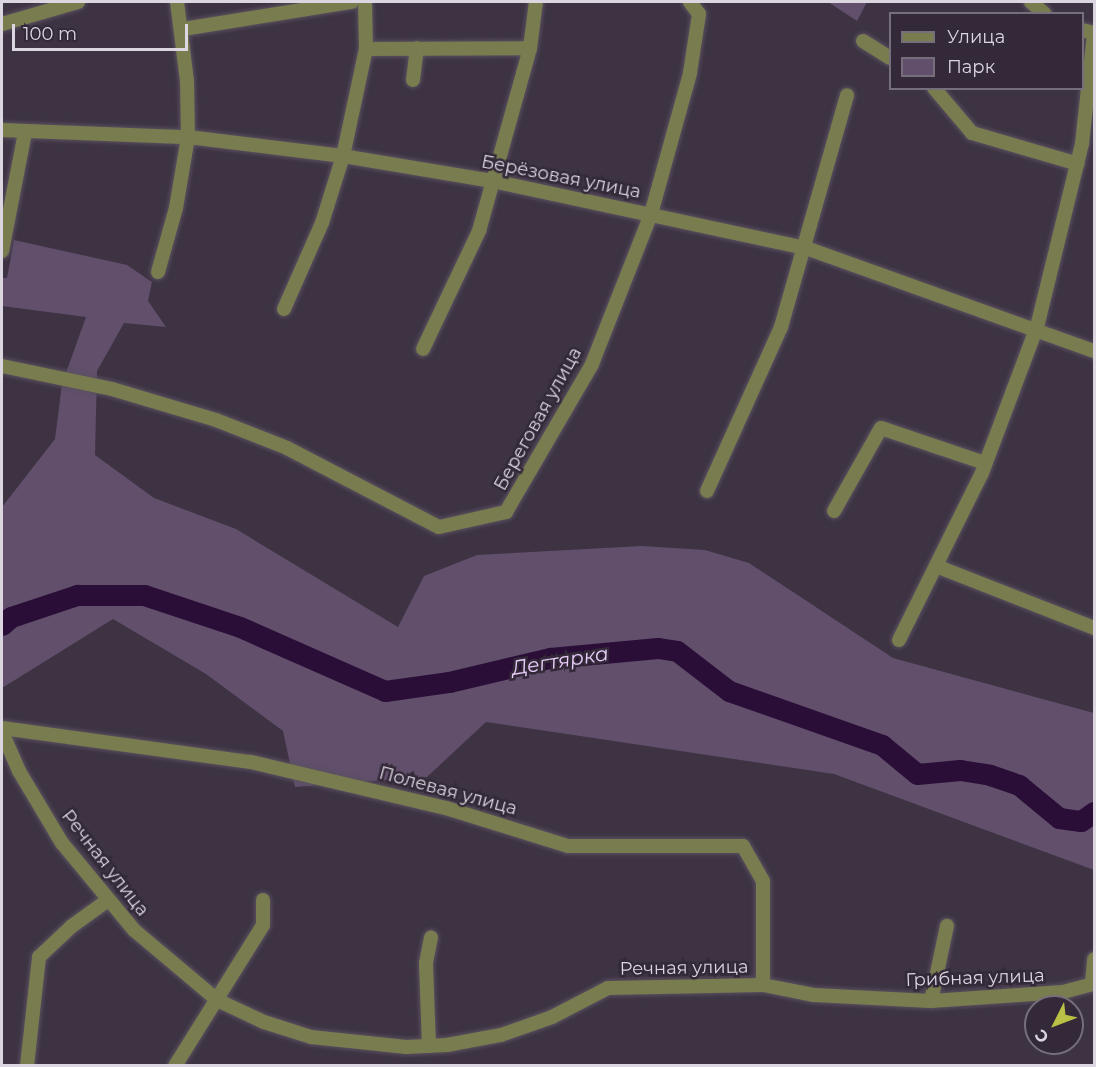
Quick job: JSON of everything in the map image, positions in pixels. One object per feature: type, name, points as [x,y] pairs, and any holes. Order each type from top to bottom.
[{"type":"street","points":[[2,24],[78,2]]},
{"type":"street","points":[[158,272],[176,208],[188,137],[183,29],[177,2]]},
{"type":"street","points":[[183,29],[352,2]]},
{"type":"street","points":[[284,309],[322,223],[343,156],[366,49],[364,2]]},
{"type":"street","points":[[423,349],[479,231],[530,48],[536,2]]},
{"type":"street","name":"Береговая улица","points":[[2,366],[112,389],[216,420],[287,448],[440,528],[506,512],[536,465],[592,364],[651,214],[690,73],[699,14],[690,2]]},
{"type":"street","points":[[1031,2],[1043,12]]},
{"type":"street","points":[[899,640],[985,463],[1036,327],[1078,164],[1095,33],[1084,30]]},
{"type":"street","points":[[863,41],[889,57]]},
{"type":"street","points":[[413,80],[417,48]]},
{"type":"street","points":[[366,49],[530,48]]},
{"type":"street","points":[[936,90],[972,133],[1078,164]]},
{"type":"street","points":[[707,491],[781,327],[806,248],[847,95]]},
{"type":"street","name":"Берёзовая улица","points":[[2,130],[25,133],[188,137],[343,156],[493,182],[806,248],[1036,327],[1095,351]]},
{"type":"street","points":[[2,250],[25,133]]},
{"type":"street","points":[[834,511],[881,428],[985,463]]},
{"type":"street","points":[[936,566],[1095,628]]},
{"type":"street","name":"Полевая улица","points":[[2,728],[251,762],[446,808],[568,846],[743,846],[763,881],[763,985]]},
{"type":"street","name":"Речная улица","points":[[2,732],[49,823],[108,900],[176,969],[217,1000],[264,1022],[311,1037],[350,1044],[429,1046],[501,1035],[552,1017],[608,988],[763,985]]},
{"type":"street","points":[[27,1065],[39,957],[72,926],[108,900]]},
{"type":"street","points":[[175,1065],[262,925],[264,900]]},
{"type":"street","points":[[931,1001],[947,926]]},
{"type":"street","points":[[429,1046],[426,963],[431,937]]},
{"type":"street","name":"Грибная улица","points":[[763,985],[814,994],[931,1001],[1064,992],[1092,984],[1095,959]]},
{"type":"green space","points":[[828,2],[867,2],[857,21]]},
{"type":"green space","points":[[14,240],[127,265],[152,282],[148,301],[166,327],[124,323],[97,371],[95,455],[154,498],[236,529],[398,627],[424,576],[477,555],[642,546],[705,550],[749,563],[893,658],[1094,713],[1094,870],[834,774],[486,722],[427,777],[295,787],[283,731],[206,674],[113,619],[2,688],[2,507],[55,439],[62,384],[86,317],[2,306],[2,278],[7,278]]},
{"type":"waterway","name":"Дегтярка","points":[[2,625],[11,617],[77,595],[144,595],[240,627],[385,691],[449,682],[550,658],[658,648],[677,651],[729,691],[882,745],[917,774],[960,770],[990,775],[1019,785],[1059,818],[1081,821],[1094,812]]}]
